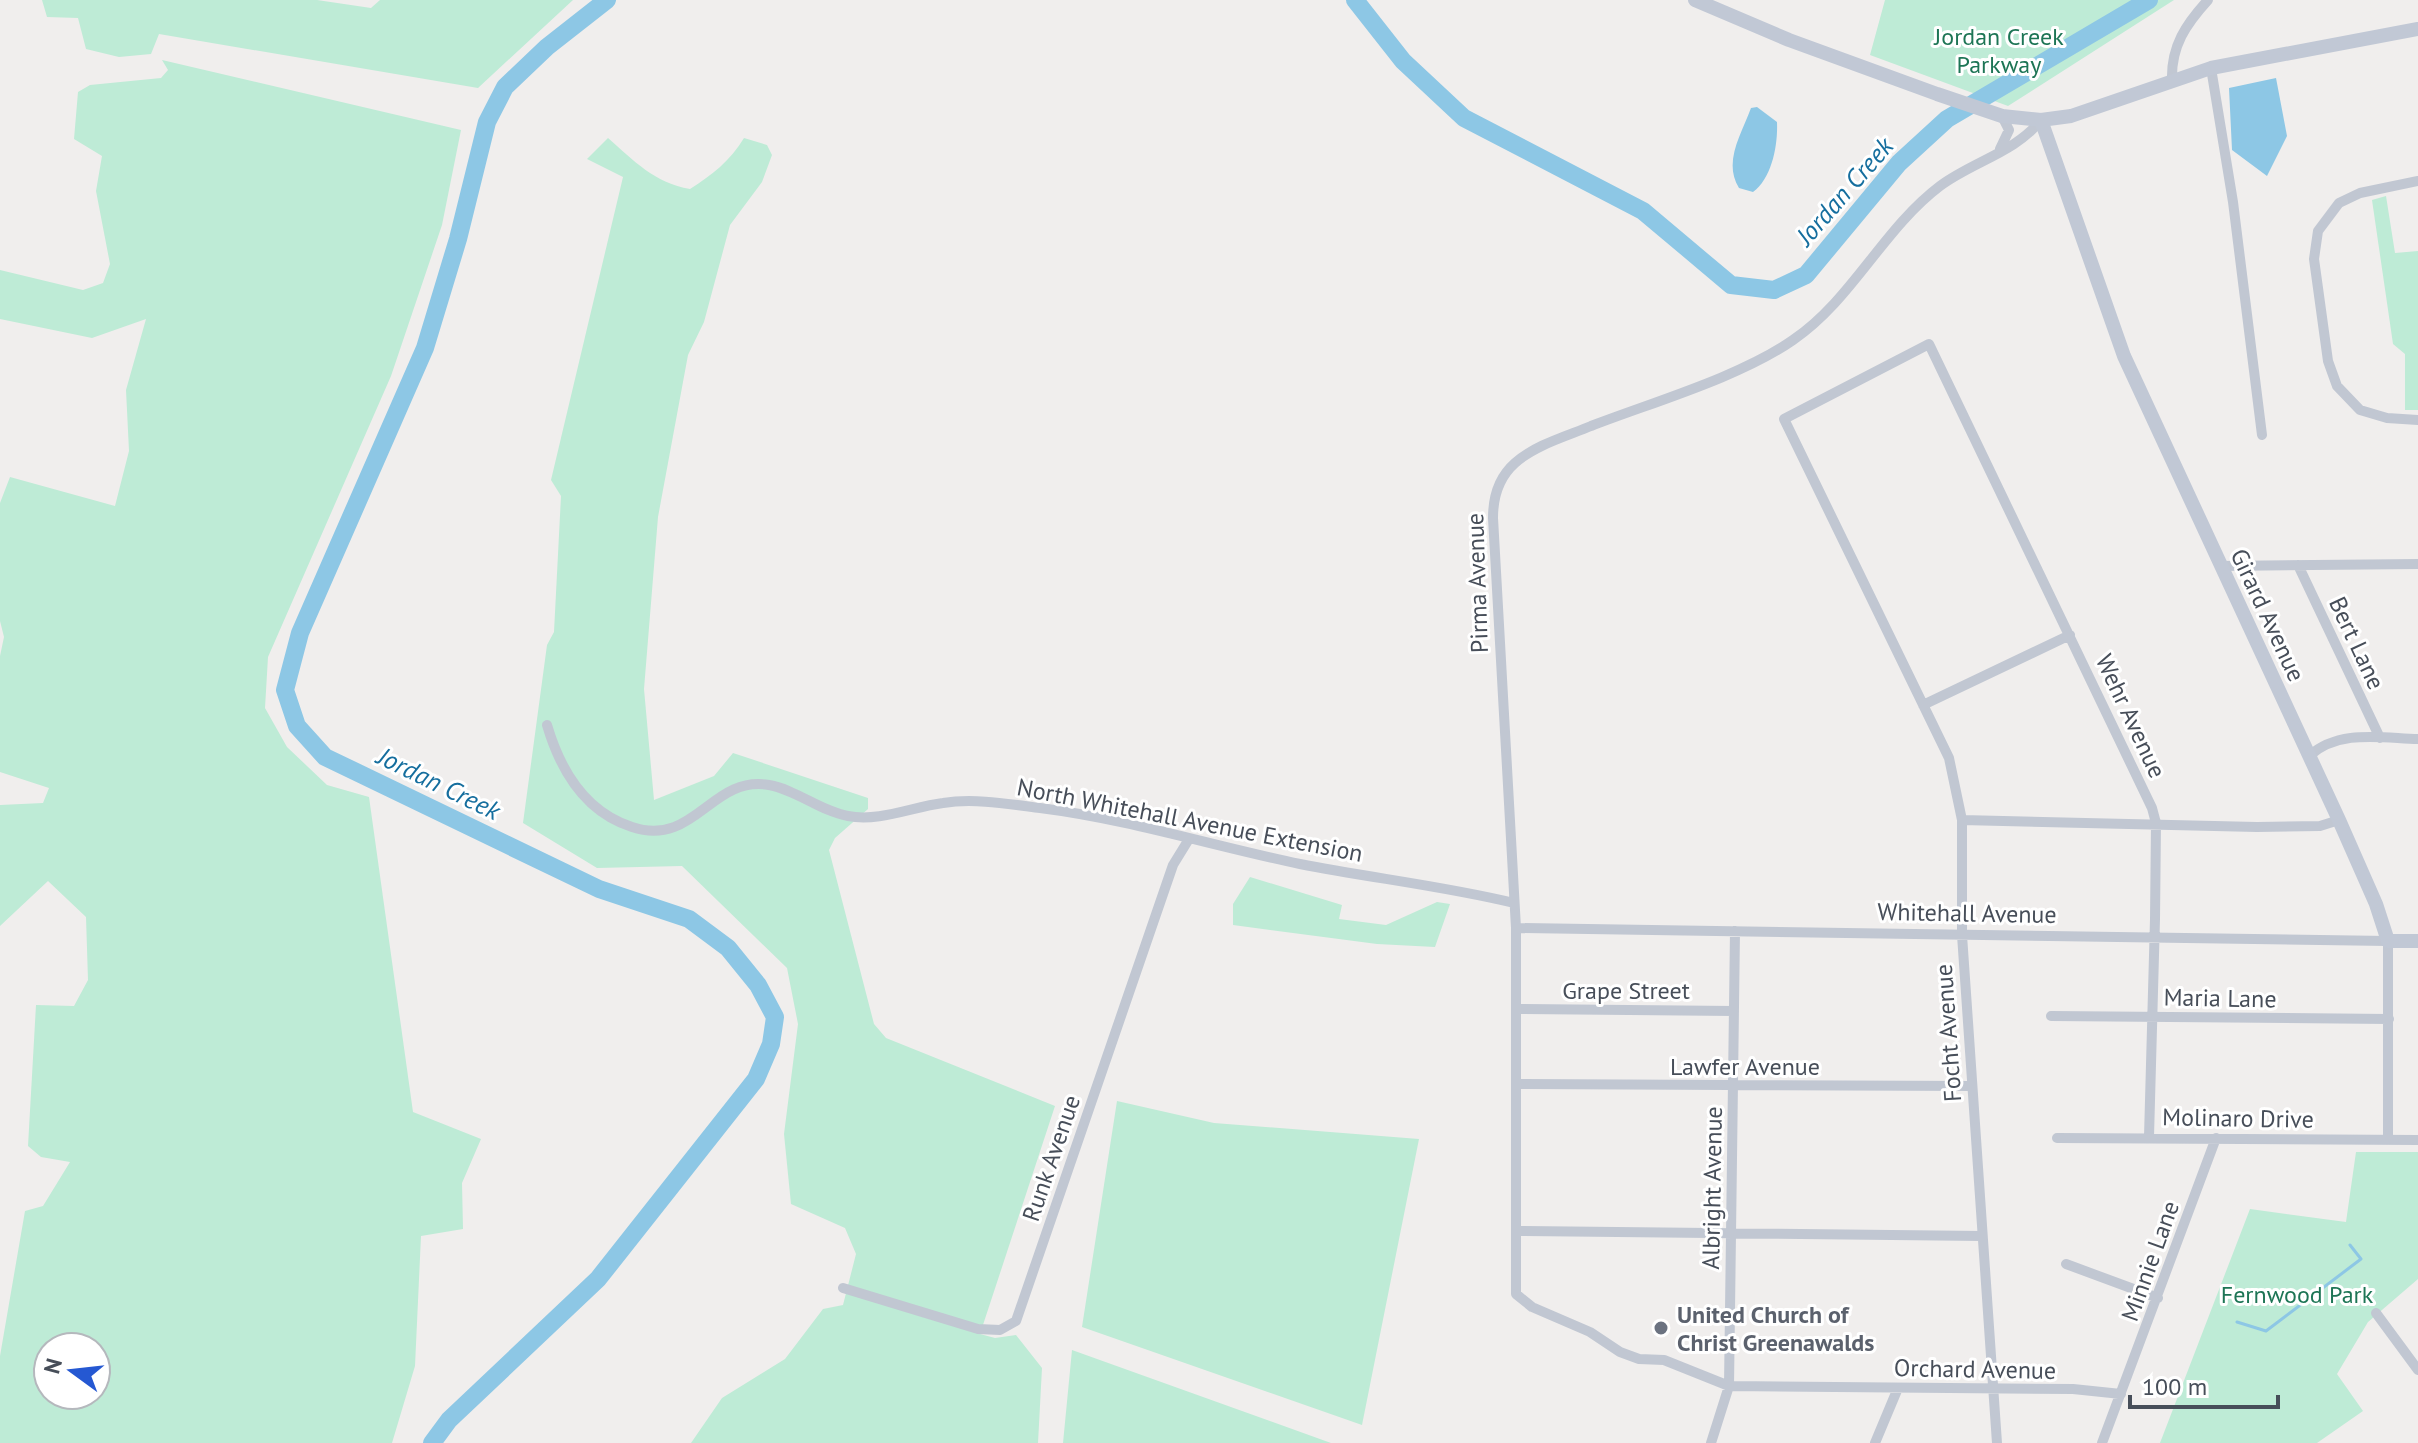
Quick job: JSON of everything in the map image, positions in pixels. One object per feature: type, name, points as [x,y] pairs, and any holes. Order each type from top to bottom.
[{"type":"street","points":[[1695,0],[1801,45],[1937,94],[2002,116],[2041,120],[2071,116],[2211,68],[2418,29]]},
{"type":"street","points":[[2172,80],[2173,58],[2182,32],[2208,0]]},
{"type":"street","points":[[2211,68],[2233,202],[2262,435]]},
{"type":"street","points":[[1999,151],[2009,130],[2002,116]]},
{"type":"street","name":"Pirma Avenue","points":[[1516,1294],[1516,928],[1493,518],[1501,480],[1516,463],[1545,446],[1729,372],[1793,341],[1825,312],[1919,204],[1960,172],[2028,137],[2041,120]]},
{"type":"street","name":"Girard Avenue","points":[[2041,120],[2119,345],[2376,904],[2388,941],[2388,1140]]},
{"type":"street","points":[[2418,181],[2360,193],[2339,203],[2318,231],[2314,259],[2328,361],[2337,386],[2360,410],[2387,418],[2418,420]]},
{"type":"street","name":"Wehr Avenue","points":[[1784,419],[1929,344],[2141,781],[2156,823],[2149,1137]]},
{"type":"street","name":"Focht Avenue","points":[[1784,419],[1955,777],[1962,820],[1962,935],[1997,1443]]},
{"type":"street","points":[[2221,566],[2418,564]]},
{"type":"street","name":"Bert Lane","points":[[2298,565],[2380,738]]},
{"type":"street","points":[[1923,705],[2070,635]]},
{"type":"street","name":"North Whitehall Avenue Extension","points":[[547,725],[556,757],[577,788],[611,819],[652,832],[684,825],[715,799],[750,784],[769,785],[849,816],[900,812],[941,803],[977,802],[1057,811],[1298,863],[1514,903]]},
{"type":"street","points":[[2309,756],[2337,739],[2418,739]]},
{"type":"street","points":[[1962,820],[2320,826],[2339,820]]},
{"type":"street","name":"Runk Avenue","points":[[843,1288],[978,1329],[1000,1330],[1016,1321],[1173,865],[1189,839]]},
{"type":"street","name":"Whitehall Avenue","points":[[1516,928],[2418,941]]},
{"type":"street","name":"Albright Avenue","points":[[1711,1443],[1729,1386],[1735,931]]},
{"type":"street","name":"Grape Street","points":[[1518,1009],[1734,1011]]},
{"type":"street","name":"Maria Lane","points":[[2051,1016],[2389,1019]]},
{"type":"street","name":"Lawfer Avenue","points":[[1518,1084],[1972,1086]]},
{"type":"street","name":"Molinaro Drive","points":[[2057,1138],[2418,1140]]},
{"type":"street","name":"Minnie Lane","points":[[2102,1443],[2216,1138]]},
{"type":"street","points":[[1516,1231],[1982,1236]]},
{"type":"street","points":[[2066,1264],[2158,1298]]},
{"type":"street","name":"Orchard Avenue","points":[[1516,1294],[1532,1307],[1590,1332],[1620,1352],[1639,1359],[1664,1360],[1729,1386],[2121,1394]]},
{"type":"street","points":[[2376,1313],[2418,1370]]},
{"type":"street","points":[[1875,1443],[1898,1388]]},
{"type":"green space","points":[[42,0],[317,0],[371,8],[380,0],[573,0],[478,88],[159,34],[151,54],[119,57],[86,49],[78,18],[47,17]]},
{"type":"green space","name":"Jordan Creek Parkway","points":[[1885,0],[2174,0],[2008,106],[1870,55]]},
{"type":"green space","points":[[162,60],[461,130],[442,225],[391,376],[268,657],[265,708],[287,747],[327,785],[369,797],[413,1112],[481,1139],[462,1183],[463,1229],[421,1236],[415,1366],[392,1443],[0,1443],[0,1356],[25,1211],[43,1206],[70,1162],[41,1157],[28,1146],[36,1005],[74,1006],[88,980],[86,917],[48,881],[0,926],[0,805],[43,803],[49,788],[0,772],[0,656],[4,637],[0,621],[0,503],[10,477],[115,506],[129,451],[126,390],[146,319],[92,338],[0,319],[0,270],[83,290],[103,283],[110,264],[96,191],[102,156],[74,139],[78,92],[90,85],[161,78],[168,70]]},
{"type":"green space","points":[[608,138],[656,176],[690,189],[720,167],[744,138],[767,145],[772,155],[762,182],[730,225],[704,322],[688,355],[658,517],[644,689],[654,800],[714,776],[733,753],[868,798],[868,809],[835,838],[829,850],[874,1024],[886,1038],[1055,1106],[980,1334],[995,1338],[1016,1335],[1042,1368],[1038,1443],[691,1443],[722,1398],[785,1359],[823,1309],[843,1305],[856,1254],[845,1228],[791,1204],[784,1134],[798,1024],[787,968],[682,866],[597,868],[523,823],[547,645],[554,632],[561,496],[551,480],[623,177],[587,159]]},
{"type":"green space","points":[[2386,196],[2395,253],[2418,251],[2418,410],[2405,410],[2405,354],[2393,344],[2372,200]]},
{"type":"green space","points":[[1250,877],[1342,905],[1339,919],[1386,925],[1437,902],[1450,904],[1435,947],[1377,944],[1233,925],[1233,904]]},
{"type":"green space","points":[[1117,1101],[1214,1123],[1419,1139],[1362,1425],[1082,1327]]},
{"type":"green space","name":"Fernwood Park","points":[[2356,1152],[2418,1152],[2418,1279],[2368,1322],[2337,1374],[2363,1411],[2317,1443],[2160,1443],[2250,1209],[2346,1222]]},
{"type":"green space","points":[[1072,1350],[1331,1443],[1063,1443]]},
{"type":"water","points":[[2276,78],[2287,136],[2267,176],[2232,150],[2229,88]]},
{"type":"water","points":[[1757,107],[1777,122],[1777,131],[1769,170],[1753,192],[1739,188],[1733,158],[1751,108]]},
{"type":"waterway","name":"Jordan Creek","points":[[432,1443],[449,1420],[598,1279],[756,1079],[771,1044],[775,1017],[758,985],[728,948],[689,919],[599,889],[325,757],[297,726],[285,690],[300,633],[425,348],[458,239],[487,122],[505,87],[547,47],[607,0]]},
{"type":"waterway","name":"Jordan Creek","points":[[1355,0],[1403,61],[1464,118],[1643,211],[1731,285],[1774,290],[1806,275],[1899,163],[1947,119],[2149,0]]},
{"type":"waterway","points":[[2237,1322],[2266,1331],[2361,1259],[2350,1245]]},
{"type":"place","name":"United Church of Christ Greenawalds","points":[[1661,1328]]}]
